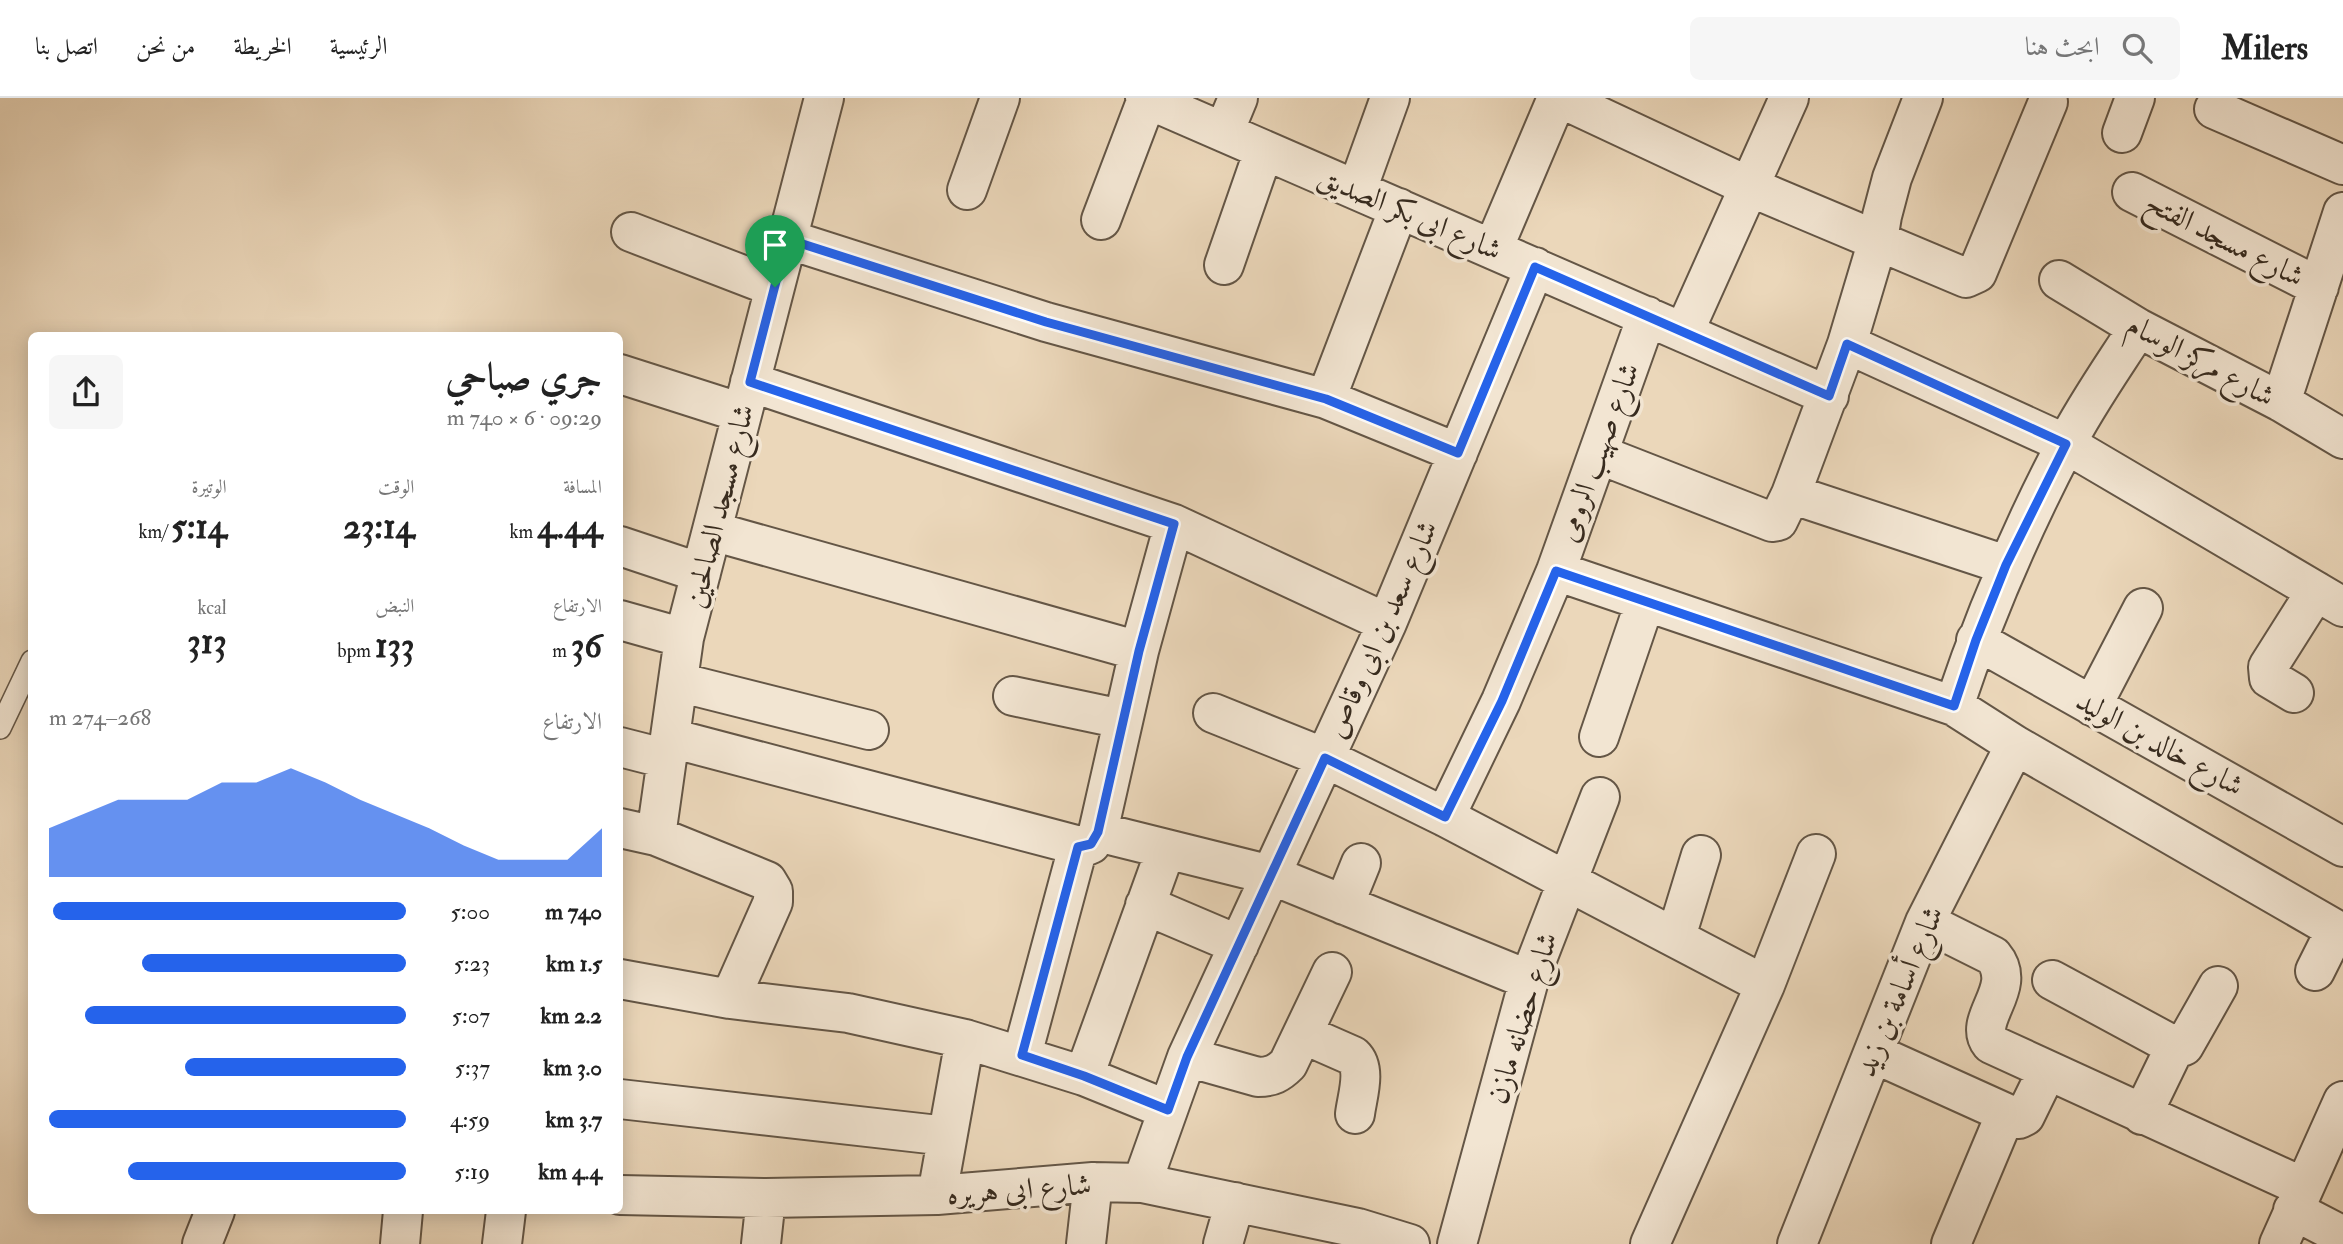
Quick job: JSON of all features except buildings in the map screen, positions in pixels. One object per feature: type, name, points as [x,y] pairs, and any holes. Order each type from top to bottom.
[{"type":"street","name":"شارع مسجد الصالحين","points":[[656,836],[684,638],[824,98]]},
{"type":"street","points":[[967,190],[1000,98]]},
{"type":"street","points":[[1101,220],[1146,98]]},
{"type":"street","name":"شارع ابى بكر الصديق","points":[[1146,98],[1231,115],[1264,150],[1829,396]]},
{"type":"street","points":[[1357,190],[1390,98]]},
{"type":"street","points":[[1493,249],[1559,98],[1750,187],[1960,276],[1972,277],[1978,273],[2048,102]]},
{"type":"street","points":[[1684,332],[1789,98]]},
{"type":"street","points":[[1598,454],[1776,523],[1829,396],[1847,344],[1878,240],[1892,178],[1923,98]]},
{"type":"street","points":[[2214,109],[2343,165]]},
{"type":"street","points":[[1224,265],[1264,150]]},
{"type":"street","name":"شارع مسجد الفتح","points":[[2132,192],[2319,287]]},
{"type":"street","points":[[1326,399],[1399,208]]},
{"type":"street","points":[[2281,402],[2343,212]]},
{"type":"street","points":[[631,232],[775,287]]},
{"type":"street","points":[[787,239],[1046,322],[1326,399],[1458,453]]},
{"type":"street","name":"شارع سعد بن ابى وقاص","points":[[1142,1182],[1187,1057],[1387,622],[1535,267]]},
{"type":"street","name":"شارع مركز الوسام","points":[[2059,280],[2138,328],[2281,402],[2343,439]]},
{"type":"street","name":"شارع صهيب الرومى","points":[[1445,817],[1502,701],[1556,571],[1647,316]]},
{"type":"street","points":[[1954,706],[1976,640],[2006,565],[2066,444],[2138,328]]},
{"type":"street","points":[[1847,344],[2066,444],[2330,599],[2268,667],[2269,678],[2294,693]]},
{"type":"street","points":[[623,375],[746,398],[1174,524],[1387,622]]},
{"type":"street","points":[[1785,506],[2006,565]]},
{"type":"street","points":[[1022,1055],[1088,840],[1174,524]]},
{"type":"street","points":[[712,531],[1139,651]]},
{"type":"street","points":[[623,547],[701,573]]},
{"type":"street","points":[[1556,571],[1954,706],[2015,745],[2333,928],[2334,933],[2315,971]]},
{"type":"street","points":[[1600,737],[1645,602]]},
{"type":"street","points":[[2092,706],[2143,608]]},
{"type":"street","points":[[623,621],[684,638]]},
{"type":"street","name":"شارع خالد بن الوليد","points":[[1976,640],[2343,847]]},
{"type":"street","points":[[678,682],[869,730]]},
{"type":"street","points":[[1013,696],[1122,719]]},
{"type":"street","points":[[1213,713],[1325,758],[1445,817],[1765,985]]},
{"type":"street","name":"شارع أسامة بن زيد","points":[[1797,1244],[1925,922],[2015,745]]},
{"type":"street","points":[[623,747],[669,748],[1088,840],[1166,849],[1271,875],[1529,980]]},
{"type":"street","name":"شارع حضانه مازن","points":[[1457,1244],[1529,980],[1600,797]]},
{"type":"street","points":[[623,829],[656,836],[757,875],[767,881],[774,891],[773,902],[730,999]]},
{"type":"street","points":[[1084,1076],[1166,849]]},
{"type":"street","points":[[1650,1244],[1765,985],[1816,854]]},
{"type":"street","points":[[1675,937],[1701,855]]},
{"type":"street","points":[[1344,905],[1361,863]]},
{"type":"street","points":[[1145,905],[1239,945]]},
{"type":"street","points":[[1925,922],[1993,956],[1998,962],[2003,977],[1986,1027],[1987,1039],[1991,1044],[2142,1115],[2292,1214],[2343,1237]]},
{"type":"street","points":[[1187,1057],[1258,1077],[1270,1077],[1280,1072],[1288,1064],[1332,972]]},
{"type":"street","points":[[623,980],[730,999],[848,1013],[965,1038],[1084,1076],[1168,1110]]},
{"type":"street","points":[[2053,980],[2175,1047],[2184,1046],[2218,986]]},
{"type":"street","points":[[1303,1034],[1358,1060],[1360,1073],[1355,1114]]},
{"type":"street","points":[[937,1195],[965,1038]]},
{"type":"street","points":[[2142,1115],[2175,1047]]},
{"type":"street","points":[[1872,1053],[2020,1119],[2023,1118],[2047,1070]]},
{"type":"street","points":[[623,1100],[947,1136]]},
{"type":"street","points":[[2292,1214],[2343,1101]]},
{"type":"street","points":[[1951,1244],[2006,1113]]},
{"type":"street","points":[[1086,1244],[1093,1182]]},
{"type":"street","name":"شارع ابى هريره","points":[[623,1195],[766,1198],[937,1195],[1093,1182],[1142,1182],[1358,1228],[1410,1244]]},
{"type":"street","points":[[761,1244],[766,1198]]},
{"type":"street","points":[[1223,1244],[1235,1202]]},
{"type":"street","points":[[202,1244],[214,1214]]},
{"type":"street","points":[[400,1244],[403,1214]]},
{"type":"street","points":[[502,1244],[506,1214]]},
{"type":"lane","points":[[0,728],[28,670]]},
{"type":"route","points":[[787,239],[1046,322],[1326,399],[1458,453],[1535,267],[1829,396],[1847,344],[2066,444],[2006,565],[1976,640],[1954,706],[1556,571],[1502,701],[1445,817],[1325,758],[1187,1057],[1168,1110],[1084,1076],[1022,1055],[1078,847],[1091,844],[1098,832],[1122,719],[1174,524],[750,382],[775,287],[787,239]]}]
